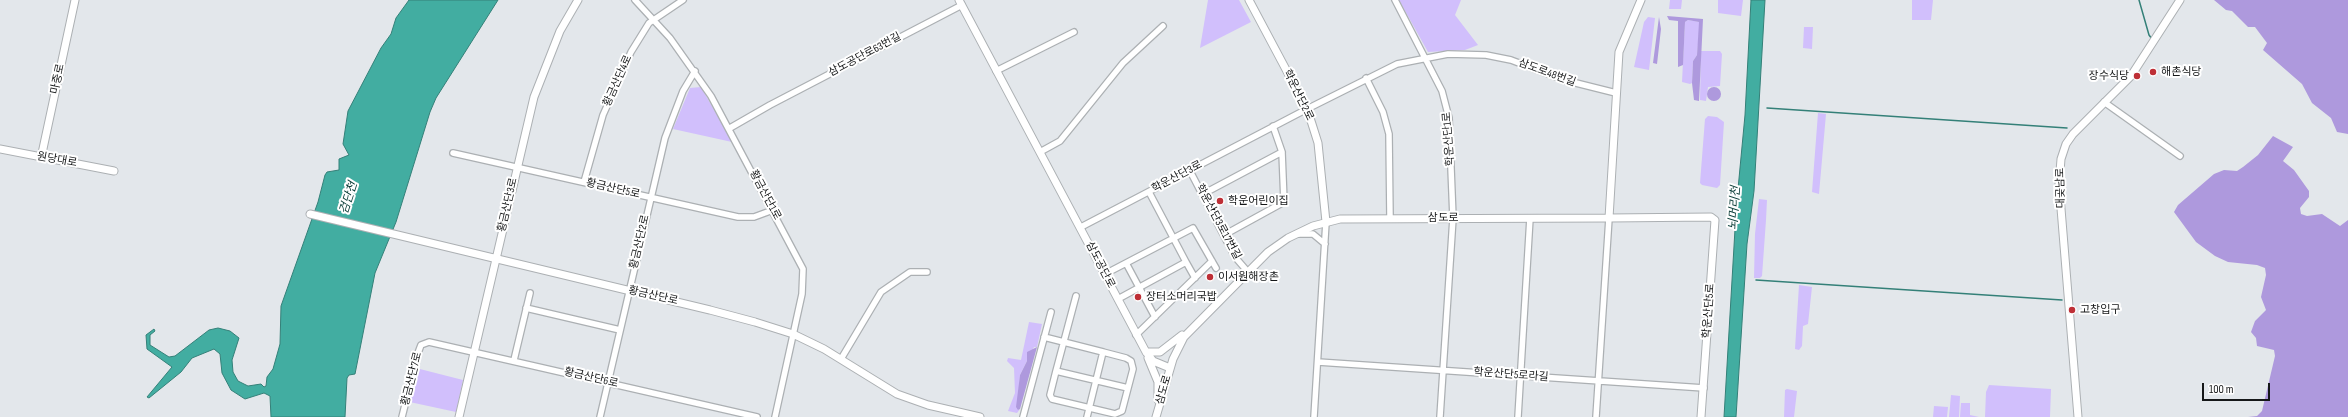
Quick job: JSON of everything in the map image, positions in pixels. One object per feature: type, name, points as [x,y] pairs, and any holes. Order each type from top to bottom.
[{"type":"street","name":"마중로","points":[[41,158],[75,0]]},
{"type":"street","name":"황금산단3로","points":[[460,417],[517,167],[540,79],[560,31],[578,0]]},
{"type":"street","name":"황금산단1로","points":[[635,0],[653,19],[695,71],[730,128],[796,254],[804,276],[775,417]]},
{"type":"street","name":"황금산단4로","points":[[584,182],[597,132],[614,86],[642,31],[653,19],[683,0]]},
{"type":"street","name":"학운산단2로","points":[[1249,0],[1307,109],[1318,143],[1326,222]]},
{"type":"street","name":"학운산단1로","points":[[1395,0],[1442,92],[1448,118],[1453,218],[1440,417]]},
{"type":"street","points":[[1596,417],[1619,52],[1641,0]]},
{"type":"street","name":"대곶남로","points":[[2078,417],[2059,176],[2061,159],[2069,139],[2130,76],[2180,0]]},
{"type":"street","name":"삼도공단로","points":[[960,3],[1081,227],[1136,335],[1153,361],[1170,368]]},
{"type":"street","name":"삼도공단로63번길","points":[[730,128],[960,3]]},
{"type":"street","points":[[1040,152],[1060,141],[1119,67],[1163,26]]},
{"type":"street","points":[[996,71],[1074,32]]},
{"type":"street","name":"삼도로48번길","points":[[1366,78],[1392,66],[1425,58],[1477,54],[1511,60],[1564,80],[1616,93]]},
{"type":"street","name":"황금산단2로","points":[[600,417],[629,290],[670,124],[683,91],[695,71]]},
{"type":"street","name":"학운산단3로","points":[[1081,227],[1366,78]]},
{"type":"street","points":[[1366,78],[1383,112],[1389,134],[1390,218]]},
{"type":"street","points":[[2104,102],[2180,156]]},
{"type":"street","points":[[1224,235],[1284,202],[1282,152],[1273,126]]},
{"type":"street","name":"원당대로","points":[[0,149],[114,171]]},
{"type":"street","points":[[1203,194],[1282,152]]},
{"type":"street","name":"황금산단5로","points":[[453,153],[738,218],[754,217],[773,210]]},
{"type":"street","name":"학운산단3로17번길","points":[[1190,171],[1238,261],[1248,272]]},
{"type":"street","points":[[1149,192],[1195,278]]},
{"type":"street","name":"황금산단로","points":[[310,214],[710,310],[793,334],[841,359],[897,394],[913,401],[980,417]]},
{"type":"street","name":"삼도로","points":[[1157,413],[1170,368],[1180,343],[1197,322],[1268,252],[1296,234],[1326,222],[1340,219],[1390,218],[1701,217]]},
{"type":"street","name":"학운산단5로","points":[[1701,217],[1711,217],[1716,222],[1701,417]]},
{"type":"street","points":[[1518,417],[1530,218]]},
{"type":"street","points":[[1314,417],[1326,222]]},
{"type":"street","points":[[1105,274],[1193,228],[1216,268]]},
{"type":"street","points":[[1296,234],[1313,234],[1325,244]]},
{"type":"street","points":[[1136,335],[1212,261]]},
{"type":"street","points":[[1118,299],[1186,262]]},
{"type":"street","points":[[1126,263],[1155,317]]},
{"type":"street","points":[[841,359],[881,292],[910,272],[927,272]]},
{"type":"street","points":[[514,360],[530,293]]},
{"type":"street","points":[[1044,338],[1064,343],[1103,352],[1126,358],[1131,361],[1133,369],[1123,408],[1119,414],[1051,398],[1056,371],[1064,343],[1076,296]]},
{"type":"street","points":[[526,308],[620,330]]},
{"type":"street","points":[[1023,417],[1051,312]]},
{"type":"street","points":[[1146,352],[1154,354],[1162,350],[1197,322]]},
{"type":"street","name":"황금산단6로","points":[[424,343],[434,342],[757,417]]},
{"type":"street","name":"황금산단7로","points":[[402,417],[418,353],[424,343]]},
{"type":"street","points":[[1087,417],[1103,352]]},
{"type":"street","points":[[1146,352],[1158,382],[1157,413]]},
{"type":"street","name":"학운산단5로라길","points":[[1318,362],[1704,388]]},
{"type":"street","points":[[1056,371],[1128,388]]},
{"type":"shaded area","points":[[1208,0],[1239,0],[1251,22],[1200,48]]},
{"type":"shaded area","points":[[1399,0],[1461,0],[1455,15],[1478,45],[1465,50],[1428,52]]},
{"type":"shaded area","points":[[1670,0],[1682,0],[1681,9],[1669,9]]},
{"type":"shaded area","points":[[1718,0],[1743,0],[1741,16],[1718,13]]},
{"type":"shaded area","points":[[1912,0],[1933,0],[1931,20],[1912,20]]},
{"type":"shaded area","points":[[2214,0],[2348,0],[2348,134],[2337,132],[2331,118],[2312,103],[2302,84],[2263,50],[2267,43],[2255,27],[2248,27],[2232,11],[2226,10]]},
{"type":"shaded area","points":[[1667,16],[1703,19],[1699,101],[1694,100],[1692,83],[1693,61],[1697,55],[1699,22],[1688,20],[1685,22],[1683,65],[1678,67],[1678,21],[1669,20]]},
{"type":"shaded area","points":[[1648,17],[1655,18],[1649,70],[1634,67],[1644,22]]},
{"type":"shaded area","points":[[1659,17],[1661,29],[1657,64],[1653,63]]},
{"type":"shaded area","points":[[1688,20],[1700,22],[1697,55],[1693,61],[1692,83],[1690,84],[1682,82],[1685,22]]},
{"type":"shaded area","points":[[1804,27],[1813,27],[1812,49],[1803,48]]},
{"type":"shaded area","points":[[1701,51],[1720,51],[1722,54],[1720,86],[1708,87],[1706,101],[1700,100]]},
{"type":"shaded area","points":[[701,87],[732,142],[673,129],[690,88]]},
{"type":"shaded area","points":[[1714,87],[1719,89],[1721,94],[1719,99],[1714,101],[1709,99],[1707,94],[1709,89]]},
{"type":"shaded area","points":[[1818,113],[1826,114],[1819,194],[1812,192]]},
{"type":"shaded area","points":[[1708,116],[1717,117],[1724,122],[1720,185],[1717,188],[1702,185],[1700,183],[1705,119]]},
{"type":"shaded area","points":[[2273,136],[2293,147],[2283,161],[2294,170],[2309,191],[2309,197],[2300,208],[2301,214],[2307,216],[2322,214],[2340,226],[2348,220],[2348,417],[2248,417],[2257,416],[2262,411],[2275,356],[2274,350],[2257,346],[2256,338],[2251,332],[2255,321],[2266,310],[2261,297],[2266,275],[2265,268],[2257,265],[2228,262],[2215,256],[2196,242],[2174,212],[2178,205],[2214,174],[2224,170],[2237,171],[2243,167],[2258,155]]},
{"type":"shaded area","points":[[1759,199],[1767,200],[1766,220],[1762,276],[1760,278],[1754,278],[1755,234]]},
{"type":"shaded area","points":[[1799,285],[1812,287],[1808,324],[1803,326],[1802,346],[1799,350],[1795,349]]},
{"type":"shaded area","points":[[1029,322],[1042,324],[1037,347],[1034,347],[1020,375],[1018,410],[1020,409],[1017,413],[1008,411],[1015,393],[1014,368],[1007,361],[1008,358],[1021,360]]},
{"type":"shaded area","points":[[1037,347],[1020,409],[1018,410],[1016,407],[1020,375],[1027,361],[1027,352]]},
{"type":"shaded area","points":[[412,367],[463,380],[456,412],[405,401]]},
{"type":"shaded area","points":[[1989,385],[2051,389],[2050,417],[1985,417],[1986,392]]},
{"type":"shaded area","points":[[1785,390],[1797,391],[1794,417],[1784,417]]},
{"type":"shaded area","points":[[1951,395],[1960,396],[1959,417],[1949,417]]},
{"type":"shaded area","points":[[1961,403],[1970,403],[1970,415],[1979,417],[1960,417]]},
{"type":"shaded area","points":[[1934,406],[1948,407],[1947,417],[1933,417]]},
{"type":"water","name":"검단천","points":[[409,0],[498,0],[436,98],[430,112],[396,222],[375,273],[355,374],[349,375],[347,378],[345,417],[271,417],[270,396],[264,393],[245,399],[231,390],[222,373],[220,354],[214,349],[192,358],[181,372],[149,398],[147,397],[172,367],[147,349],[146,335],[154,329],[155,331],[150,335],[150,345],[169,357],[175,356],[209,330],[218,328],[230,331],[239,338],[232,360],[233,372],[238,381],[248,386],[261,384],[264,387],[266,386],[267,377],[273,369],[280,344],[281,306],[318,202],[325,175],[327,172],[339,170],[339,159],[349,155],[343,144],[348,111],[381,48],[391,34],[396,18]]},
{"type":"water","name":"뇌머리천","points":[[1751,0],[1765,0],[1754,191],[1747,244],[1736,417],[1724,417],[1736,212],[1730,207],[1733,198],[1737,196],[1738,189],[1745,115]]},
{"type":"waterway","points":[[2139,0],[2149,35],[2152,39]]},
{"type":"waterway","points":[[1767,108],[2067,128]]},
{"type":"waterway","points":[[1756,280],[2062,300]]},
{"type":"place","name":"해촌식당","points":[[2153,72]]},
{"type":"place","name":"장수식당","points":[[2137,76]]},
{"type":"place","name":"학운어린이집","points":[[1220,201]]},
{"type":"place","name":"이서원해장촌","points":[[1210,277]]},
{"type":"place","name":"장터소머리국밥","points":[[1138,297]]},
{"type":"place","name":"고창입구","points":[[2072,310]]}]
